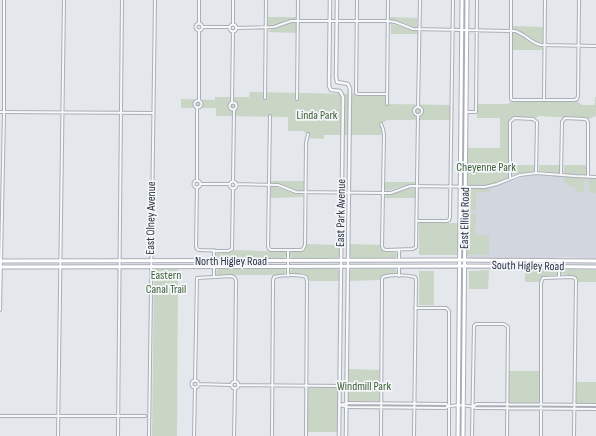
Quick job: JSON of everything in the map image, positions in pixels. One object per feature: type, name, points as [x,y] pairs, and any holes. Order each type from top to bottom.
[{"type":"main road","name":"East Elliot Road","points":[[462,0],[465,30],[466,112],[465,187],[462,260],[460,266],[461,406],[463,436]]},
{"type":"main road","name":"East Elliot Road","points":[[458,436],[461,406],[465,266],[462,260],[460,187],[467,0]]},
{"type":"main road","name":"North Higley Road","points":[[0,261],[462,260]]},
{"type":"main road","name":"South Higley Road","points":[[462,260],[596,261]]},
{"type":"main road","name":"North Higley Road","points":[[0,267],[460,266]]},
{"type":"main road","name":"South Higley Road","points":[[460,266],[596,267]]},
{"type":"street","points":[[0,310],[4,112],[4,0]]},
{"type":"street","points":[[58,436],[64,0]]},
{"type":"street","points":[[118,436],[122,0]]},
{"type":"street","name":"East Olney Avenue","points":[[149,436],[154,0]]},
{"type":"street","points":[[197,107],[201,104],[199,100],[199,31],[196,27],[199,24],[199,0]]},
{"type":"street","points":[[230,28],[233,24],[234,0]]},
{"type":"street","points":[[265,98],[266,0]]},
{"type":"street","points":[[297,99],[298,0]]},
{"type":"street","name":"East Park Avenue","points":[[330,0],[329,86],[331,90],[340,91],[343,97],[339,436]]},
{"type":"street","name":"East Park Avenue","points":[[337,0],[337,80],[339,83],[348,84],[350,88],[346,436]]},
{"type":"street","points":[[357,0],[356,92],[358,94],[387,94]]},
{"type":"street","points":[[387,104],[388,0]]},
{"type":"street","points":[[381,124],[384,129],[382,246],[384,249],[415,249],[418,115],[414,112],[415,109],[418,108],[420,0]]},
{"type":"street","points":[[416,221],[449,220],[451,186],[453,0]]},
{"type":"street","points":[[466,112],[476,112],[477,0]]},
{"type":"street","points":[[511,0],[511,98],[513,100],[577,99],[579,0]]},
{"type":"street","points":[[544,100],[545,0]]},
{"type":"street","points":[[234,110],[231,109],[230,106],[232,103],[233,31],[236,28],[274,28],[291,21],[395,22],[413,30],[511,30],[524,35],[535,43],[545,46],[596,46]]},
{"type":"street","points":[[199,24],[203,27],[230,28],[233,31]]},
{"type":"street","points":[[233,24],[236,28]]},
{"type":"street","points":[[199,31],[203,27]]},
{"type":"street","points":[[199,100],[195,103],[197,107],[197,181],[194,186],[197,188],[197,250],[228,251],[232,249],[233,188],[236,187],[236,184]]},
{"type":"street","points":[[197,181],[200,184],[230,184],[233,181],[234,110],[236,105],[232,103]]},
{"type":"street","points":[[418,108],[421,108],[422,112],[418,115]]},
{"type":"street","points":[[0,112],[62,114],[153,113]]},
{"type":"street","points":[[270,116],[269,249],[301,250],[305,245],[306,143],[308,134]]},
{"type":"street","points":[[510,179],[512,119],[514,118],[535,120],[537,122],[536,173]]},
{"type":"street","points":[[561,175],[563,120],[565,118],[588,120],[588,177]]},
{"type":"street","points":[[233,181],[236,184],[278,185],[296,192],[305,193],[391,193],[405,187],[417,186],[486,187],[520,175],[536,173],[596,177]]},
{"type":"street","points":[[197,188],[200,184]]},
{"type":"street","points":[[230,184],[230,187],[233,188]]},
{"type":"street","points":[[214,250],[214,276]]},
{"type":"street","points":[[288,250],[288,276]]},
{"type":"street","points":[[399,250],[399,260]]},
{"type":"street","points":[[559,261],[559,277]]},
{"type":"street","points":[[399,266],[399,276]]},
{"type":"street","points":[[194,436],[195,388],[192,384],[195,381],[197,278],[214,276],[234,277],[236,280],[235,382],[232,385]]},
{"type":"street","points":[[272,436],[274,277],[288,276],[306,277],[306,436]]},
{"type":"street","points":[[381,436],[383,277],[399,276],[415,277],[414,436]]},
{"type":"street","points":[[541,436],[542,283],[543,278],[559,277],[575,278],[574,436]]},
{"type":"street","points":[[416,308],[448,309],[449,436]]},
{"type":"street","points":[[472,436],[474,324],[507,325],[508,327],[507,436]]},
{"type":"street","points":[[195,381],[199,384],[232,385],[232,387],[235,388]]},
{"type":"street","points":[[235,382],[238,385],[347,386]]},
{"type":"street","points":[[195,388],[198,387],[199,384]]},
{"type":"street","points":[[234,436],[235,388],[238,387],[238,385]]},
{"type":"street","points":[[340,405],[347,403],[381,403],[446,404],[449,406]]},
{"type":"street","points":[[340,405],[347,407],[415,408],[445,408],[449,406],[473,406],[477,404],[596,406]]},
{"type":"street","points":[[473,406],[476,408],[507,409],[596,409]]},
{"type":"street","points":[[0,416],[145,416]]},
{"type":"shaded area","points":[[539,174],[596,178],[596,259],[565,257],[470,258],[467,256],[466,241],[468,189],[489,188],[522,177]]},
{"type":"green space","points":[[268,17],[296,17],[296,19],[287,20],[274,26],[267,26]]},
{"type":"green space","points":[[390,17],[417,18],[417,28],[390,20]]},
{"type":"green space","points":[[296,22],[296,33],[268,32],[269,30]]},
{"type":"green space","points":[[391,24],[418,31],[418,34],[391,34]]},
{"type":"green space","points":[[512,26],[544,27],[544,50],[511,50]]},
{"type":"green space","name":"Linda Park","points":[[250,92],[387,94],[387,104],[452,105],[452,120],[387,120],[381,124],[384,135],[324,135],[324,139],[307,138],[308,134],[303,131],[288,131],[288,117],[216,116],[216,108],[181,108],[181,99],[215,100],[215,97],[249,97]]},
{"type":"green space","name":"Cheyenne Park","points":[[595,97],[596,116],[588,119],[539,116],[536,118],[511,118],[509,123],[508,178],[483,186],[472,186],[468,184],[468,148],[500,148],[500,118],[477,118],[477,104],[508,104],[511,101],[577,101],[582,105],[595,105]]},
{"type":"green space","points":[[512,165],[534,165],[534,171],[513,175]]},
{"type":"green space","points":[[539,165],[560,165],[561,171],[559,173],[539,171]]},
{"type":"green space","points":[[564,165],[586,165],[586,174],[565,174]]},
{"type":"green space","points":[[564,177],[585,178],[583,193],[575,191],[575,188],[563,182]]},
{"type":"green space","points":[[591,178],[596,178],[596,193],[589,193],[589,180]]},
{"type":"green space","points":[[271,181],[304,181],[304,192],[271,183]]},
{"type":"green space","points":[[385,182],[415,182],[415,184],[384,191]]},
{"type":"green space","points":[[271,186],[304,195],[303,197],[271,198]]},
{"type":"green space","points":[[415,188],[415,198],[384,198],[385,196],[396,192]]},
{"type":"green space","points":[[489,188],[490,192],[476,193],[476,210],[468,210],[467,191],[471,189]]},
{"type":"green space","points":[[470,214],[476,214],[478,216],[476,216],[475,235],[489,235],[489,255],[467,255],[468,216]]},
{"type":"green space","points":[[419,223],[458,223],[458,255],[419,255]]},
{"type":"green space","points":[[307,244],[340,245],[340,256],[337,258],[292,258],[290,256],[290,252],[301,252],[305,250]]},
{"type":"green space","points":[[350,244],[380,245],[382,250],[385,252],[396,252],[397,256],[395,258],[352,258],[349,256]]},
{"type":"green space","points":[[234,250],[285,252],[287,255],[284,258],[218,258],[215,255],[218,252],[231,252]]},
{"type":"green space","name":"Eastern Canal Trail","points":[[154,269],[178,269],[177,436],[152,436]]},
{"type":"green space","points":[[218,269],[285,269],[286,272],[283,275],[217,275],[216,272]]},
{"type":"green space","points":[[292,269],[337,269],[340,271],[339,281],[310,281],[304,276],[291,275],[290,271]]},
{"type":"green space","points":[[395,269],[397,272],[396,274],[382,275],[380,280],[350,281],[350,270]]},
{"type":"green space","points":[[525,269],[558,269],[557,275],[543,276],[540,282],[525,282]]},
{"type":"green space","points":[[563,269],[596,270],[596,282],[578,282],[575,276],[561,274]]},
{"type":"green space","points":[[489,270],[488,289],[469,289],[469,271]]},
{"type":"green space","points":[[419,271],[434,271],[434,305],[419,305]]},
{"type":"green space","name":"Windmill Park","points":[[348,369],[379,370],[379,401],[348,401]]},
{"type":"green space","points":[[508,371],[542,371],[541,407],[507,407]]},
{"type":"green space","points":[[575,382],[596,382],[596,408],[575,407]]},
{"type":"green space","points":[[306,386],[340,386],[339,432],[306,432]]}]
